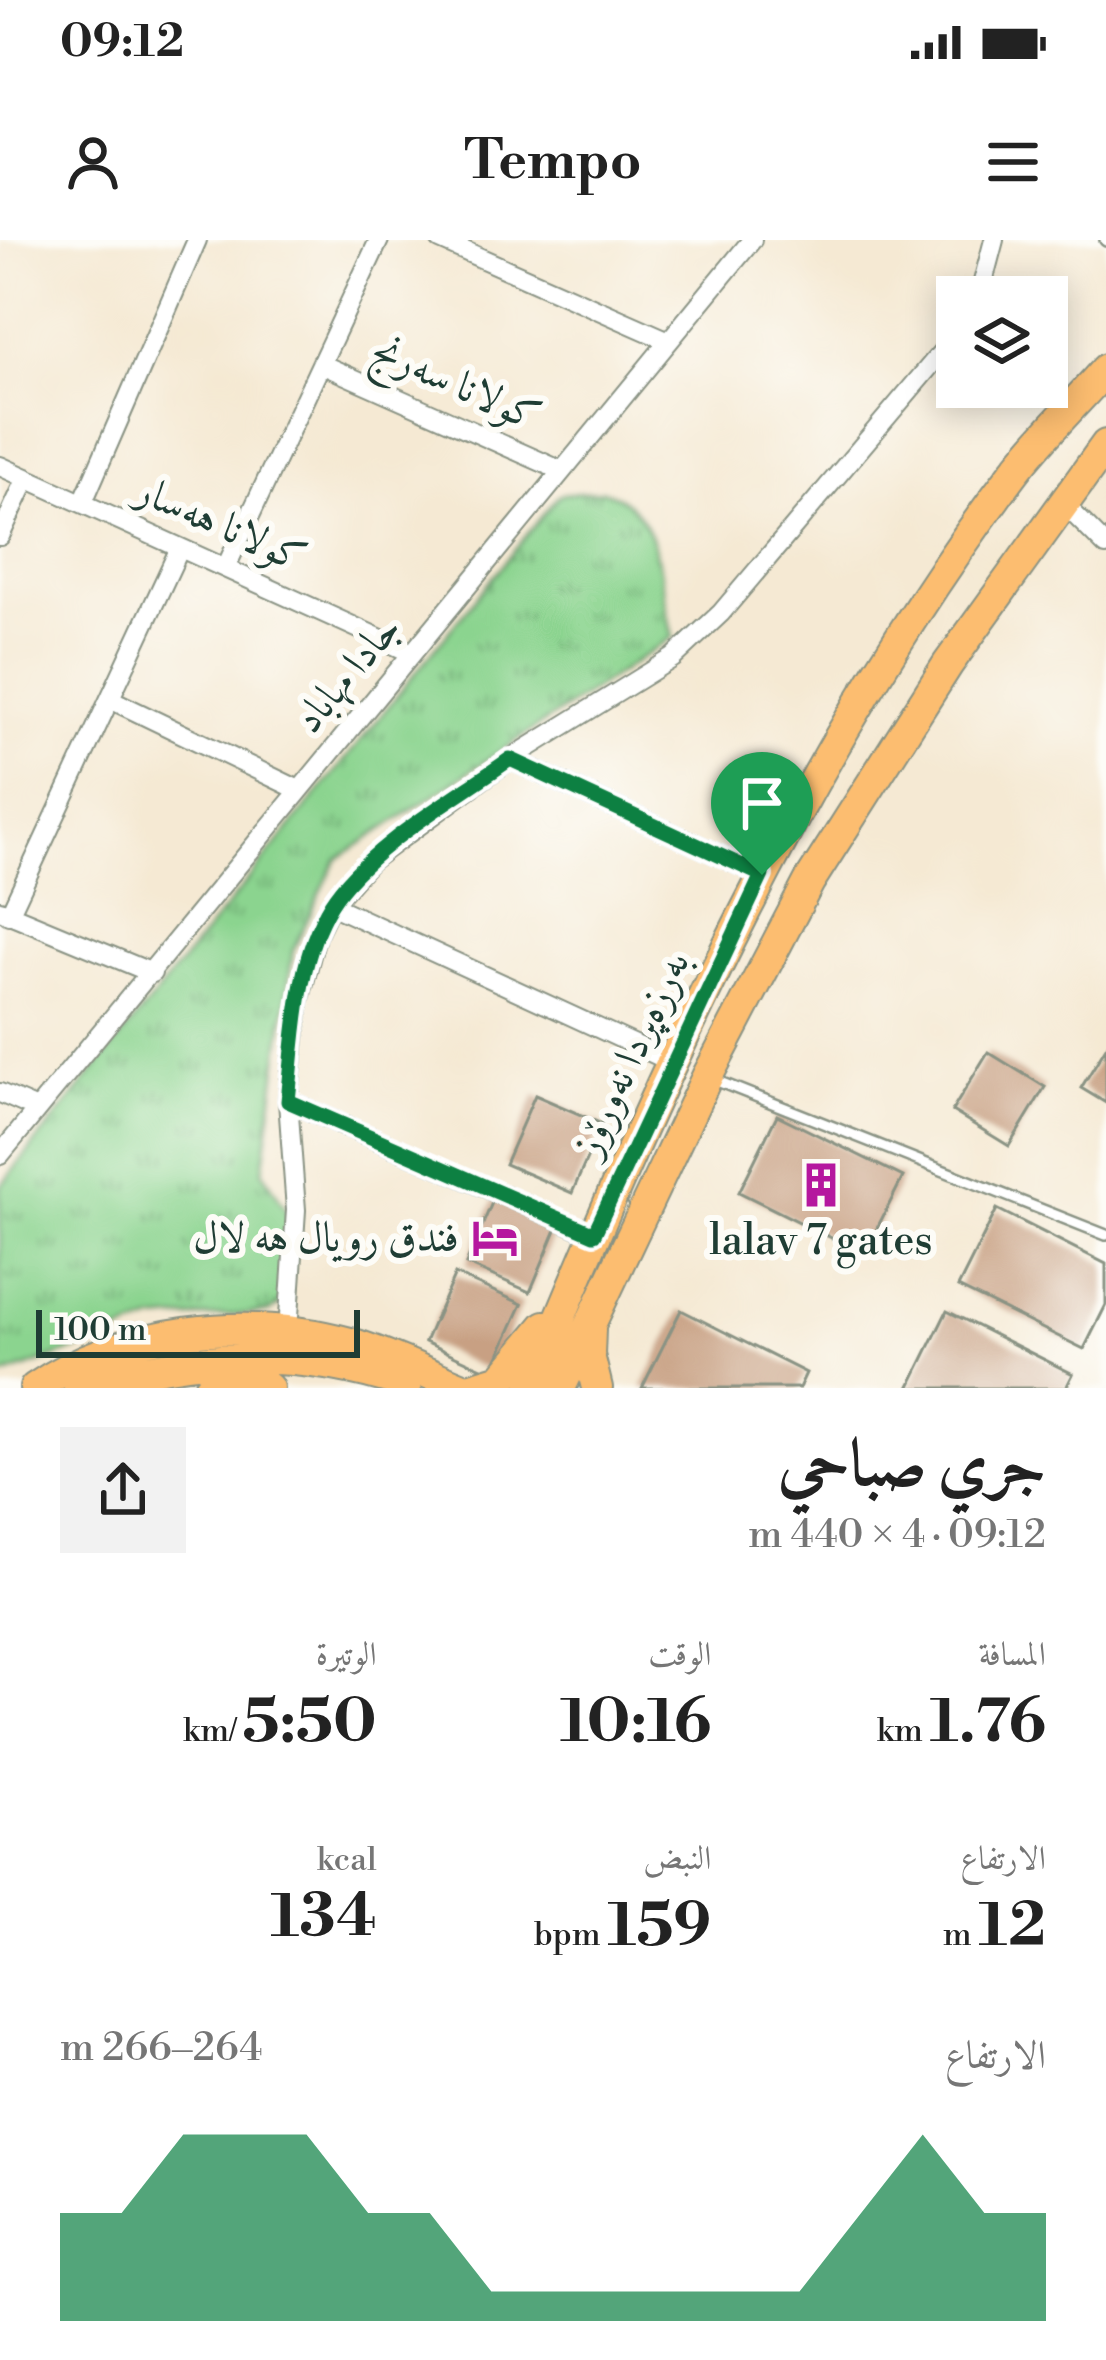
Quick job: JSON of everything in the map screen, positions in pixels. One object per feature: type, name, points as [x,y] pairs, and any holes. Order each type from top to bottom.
[{"type":"main road","name":"بەرزەپردا نەورۆز","points":[[548,1382],[563,1302],[762,875],[880,668],[1017,470],[1106,369]]},
{"type":"main road","name":"بەرزەپردا نەورۆز","points":[[548,1382],[590,1325],[707,1077],[809,882],[1061,501],[1100,465]]},
{"type":"main road","points":[[35,1388],[70,1364],[111,1349],[192,1332],[288,1331],[350,1343],[467,1388],[501,1379],[563,1302]]},
{"type":"main road","points":[[590,1325],[589,1355],[597,1388]]},
{"type":"main road","points":[[79,1388],[172,1361],[228,1357],[278,1357],[404,1383]]},
{"type":"main road","points":[[209,1388],[268,1388]]},
{"type":"street","points":[[82,502],[197,240]]},
{"type":"street","points":[[227,565],[379,240]]},
{"type":"street","points":[[440,240],[669,341]]},
{"type":"street","name":"جادا مهاباد","points":[[0,1155],[752,240]]},
{"type":"street","points":[[985,276],[994,240]]},
{"type":"street","points":[[288,1331],[296,1210],[288,1101],[299,1002],[316,935],[331,905],[370,861],[510,759],[689,643],[721,613],[936,359]]},
{"type":"street","name":"کولانا سەرنج","points":[[321,364],[562,471]]},
{"type":"street","name":"کولانا هه‌سار","points":[[0,466],[179,550],[227,565],[412,653]]},
{"type":"street","points":[[0,536],[27,478]]},
{"type":"street","points":[[1061,501],[1106,546]]},
{"type":"street","points":[[152,973],[4,912],[179,550]]},
{"type":"street","points":[[110,699],[299,790]]},
{"type":"street","points":[[510,759],[762,875]]},
{"type":"street","points":[[331,905],[674,1063]]},
{"type":"street","points":[[0,1093],[37,1109]]},
{"type":"street","points":[[288,1101],[594,1234]]},
{"type":"lane","points":[[707,1077],[1106,1235]]},
{"type":"green space","points":[[603,491],[623,500],[648,531],[673,637],[336,860],[293,950],[263,1171],[293,1222],[283,1302],[269,1312],[154,1321],[0,1377],[0,1187],[560,494]]},
{"type":"building","points":[[1106,1047],[1106,1103],[1081,1088]]},
{"type":"building","points":[[988,1052],[1045,1087],[1009,1146],[952,1111]]},
{"type":"building","points":[[535,1095],[602,1124],[572,1193],[505,1164]]},
{"type":"building","name":"lalav 7 gates","points":[[777,1115],[903,1177],[864,1254],[739,1192]]},
{"type":"building","points":[[494,1198],[558,1225],[530,1292],[466,1264]]},
{"type":"building","name":"lalav 7 gates","points":[[997,1209],[1106,1264],[1106,1305],[1084,1349],[958,1287]]},
{"type":"building","points":[[455,1274],[522,1304],[491,1372],[425,1342]]},
{"type":"building","name":"lalav 7 gates","points":[[681,1310],[806,1373],[799,1388],[642,1388]]},
{"type":"building","name":"lalav 7 gates","points":[[947,1311],[1073,1374],[1066,1388],[909,1388]]},
{"type":"place","name":"lalav 7 gates","points":[[821,1185]]},
{"type":"place","name":"فندق رويال هه لال","points":[[495,1238]]},
{"type":"route","points":[[510,759],[762,875],[594,1234],[288,1101],[299,1002],[316,935],[331,905],[370,861],[510,759]]}]
